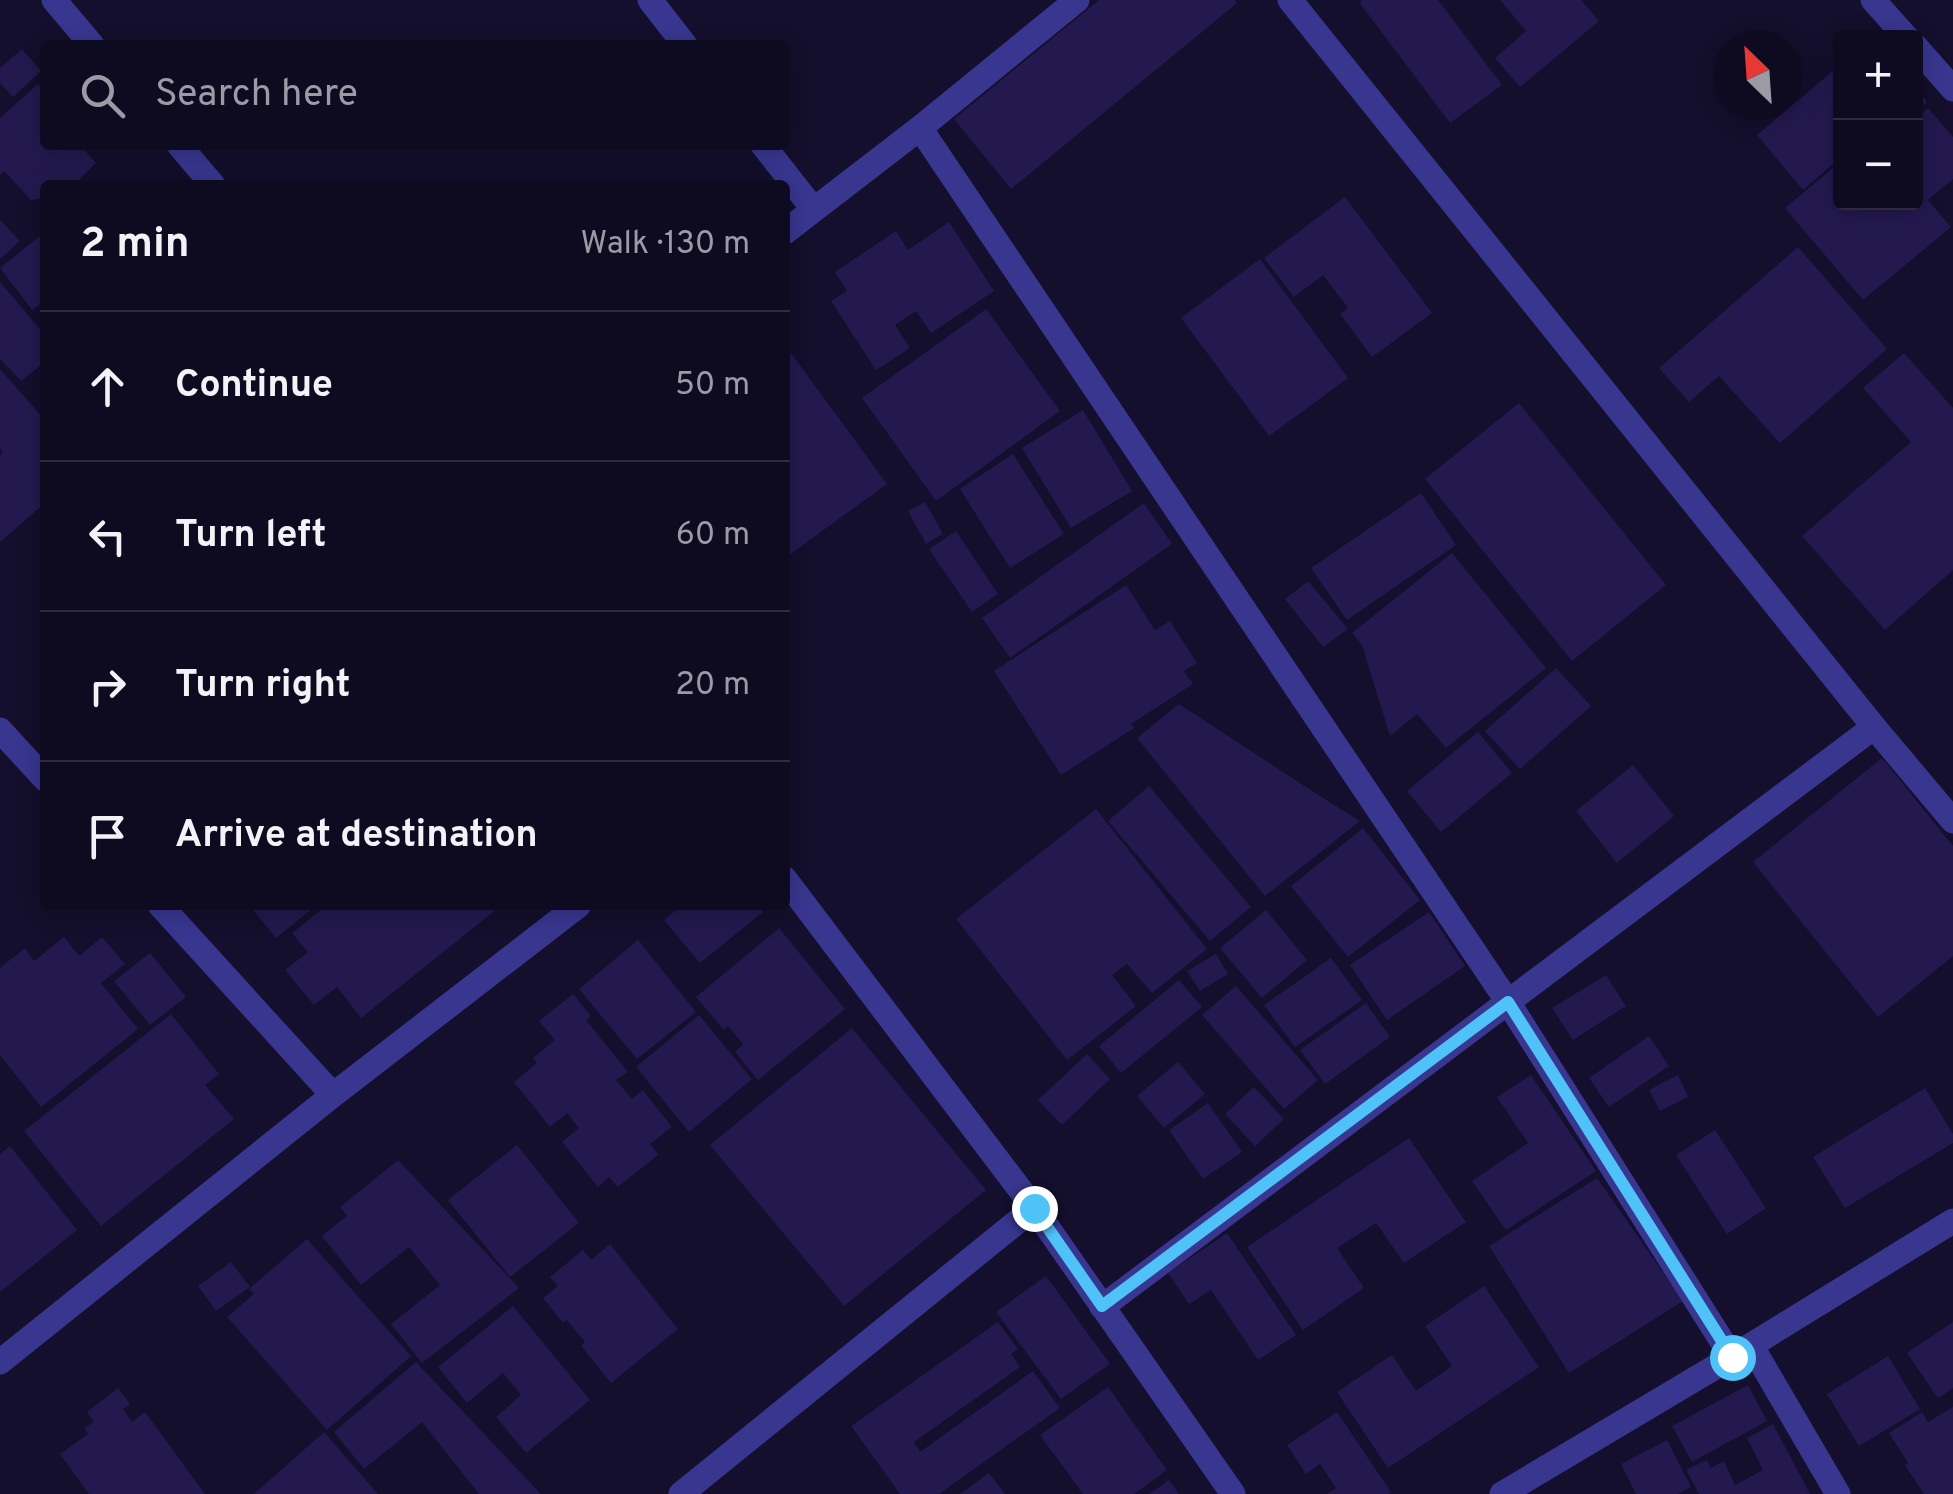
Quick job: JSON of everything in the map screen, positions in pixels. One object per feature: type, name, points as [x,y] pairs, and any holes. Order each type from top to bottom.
[{"type":"street","points":[[54,0],[88,40]]},
{"type":"street","points":[[650,0],[682,40]]},
{"type":"street","points":[[790,228],[1077,0]]},
{"type":"street","points":[[1290,0],[1953,821]]},
{"type":"street","points":[[1873,0],[1899,30]]},
{"type":"street","points":[[1923,56],[1953,89]]},
{"type":"street","points":[[920,128],[1838,1494]]},
{"type":"street","points":[[183,150],[209,180]]},
{"type":"street","points":[[767,150],[814,210]]},
{"type":"street","points":[[1102,1306],[1874,727]]},
{"type":"street","points":[[0,730],[40,774]]},
{"type":"street","points":[[790,887],[1034,1208],[1233,1494]]},
{"type":"street","points":[[165,910],[333,1095]]},
{"type":"street","points":[[0,1362],[572,910]]},
{"type":"street","points":[[680,1494],[1034,1208]]},
{"type":"street","points":[[1502,1494],[1953,1220]]},
{"type":"building","points":[[1099,0],[1237,3],[1011,189],[954,119]]},
{"type":"building","points":[[1438,0],[1502,85],[1450,123],[1359,2]]},
{"type":"building","points":[[1500,0],[1581,0],[1599,21],[1520,87],[1495,58],[1526,31]]},
{"type":"building","points":[[22,49],[40,72],[13,97],[0,83],[0,68]]},
{"type":"building","points":[[1833,71],[1833,164],[1803,190],[1757,135],[1775,120],[1803,120],[1803,96]]},
{"type":"building","points":[[38,84],[40,150],[84,150],[96,163],[78,180],[40,180],[40,199],[31,200],[4,171],[0,175],[0,118]]},
{"type":"building","points":[[1928,108],[1953,137],[1953,179],[1928,200],[1951,227],[1863,300],[1785,208],[1833,168],[1833,210],[1923,210],[1923,113]]},
{"type":"building","points":[[1345,197],[1432,313],[1372,357],[1340,314],[1348,308],[1323,275],[1294,297],[1264,258]]},
{"type":"building","points":[[0,220],[20,241],[0,259]]},
{"type":"building","points":[[949,222],[994,291],[931,333],[916,311],[895,325],[910,348],[876,370],[831,301],[847,291],[835,272],[896,231],[908,250]]},
{"type":"building","points":[[40,236],[40,304],[32,310],[0,268]]},
{"type":"building","points":[[1798,247],[1887,349],[1780,443],[1719,376],[1689,402],[1659,368]]},
{"type":"building","points":[[1260,259],[1348,378],[1269,436],[1181,318]]},
{"type":"building","points":[[0,282],[40,329],[40,366],[21,381],[0,359]]},
{"type":"building","points":[[986,309],[1060,411],[936,501],[862,398]]},
{"type":"building","points":[[790,352],[887,484],[790,554]]},
{"type":"building","points":[[1904,353],[1953,408],[1953,570],[1885,630],[1802,536],[1911,442],[1863,388]]},
{"type":"building","points":[[0,369],[40,414],[40,507],[0,542],[3,452]]},
{"type":"building","points":[[1519,403],[1666,585],[1572,661],[1425,479]]},
{"type":"building","points":[[1083,410],[1132,491],[1071,528],[1022,448]]},
{"type":"building","points":[[1013,454],[1064,534],[1010,568],[960,489]]},
{"type":"building","points":[[1421,493],[1456,545],[1347,620],[1311,568]]},
{"type":"building","points":[[925,502],[943,534],[926,544],[908,511]]},
{"type":"building","points":[[1144,503],[1172,544],[1010,658],[982,618]]},
{"type":"building","points":[[956,531],[998,594],[972,612],[929,549]]},
{"type":"building","points":[[1452,553],[1546,668],[1446,748],[1417,714],[1390,736],[1362,645],[1352,633]]},
{"type":"building","points":[[1308,581],[1348,629],[1323,647],[1285,599]]},
{"type":"building","points":[[1126,585],[1155,630],[1170,621],[1197,663],[1184,671],[1193,684],[1061,775],[994,671]]},
{"type":"building","points":[[1556,668],[1591,706],[1520,769],[1485,731]]},
{"type":"building","points":[[1179,704],[1360,821],[1265,896],[1137,738]]},
{"type":"building","points":[[1478,732],[1512,773],[1441,832],[1407,791]]},
{"type":"building","points":[[1882,758],[1953,846],[1953,956],[1878,1017],[1753,862]]},
{"type":"building","points":[[1633,765],[1674,816],[1617,863],[1576,811]]},
{"type":"building","points":[[1149,786],[1251,907],[1210,941],[1108,821]]},
{"type":"building","points":[[1096,809],[1207,949],[1152,993],[1127,964],[1112,975],[1136,1006],[1067,1060],[956,919]]},
{"type":"building","points":[[1363,828],[1420,900],[1348,957],[1291,886]]},
{"type":"building","points":[[253,910],[311,910],[276,938]]},
{"type":"building","points":[[321,910],[496,910],[361,1018],[337,987],[314,1005],[285,970],[308,952],[292,933]]},
{"type":"building","points":[[676,910],[763,912],[700,963],[664,920]]},
{"type":"building","points":[[1266,910],[1307,960],[1262,998],[1220,948]]},
{"type":"building","points":[[1429,912],[1465,966],[1387,1020],[1350,965]]},
{"type":"building","points":[[779,928],[845,1009],[758,1080],[735,1052],[743,1044],[728,1026],[724,1030],[696,997]]},
{"type":"building","points":[[64,937],[79,956],[102,937],[125,964],[101,983],[138,1029],[41,1107],[0,1055],[0,968],[25,948],[34,961]]},
{"type":"building","points":[[638,940],[696,1012],[637,1059],[579,989]]},
{"type":"building","points":[[150,953],[186,997],[150,1025],[114,981]]},
{"type":"building","points":[[1216,954],[1228,974],[1200,991],[1187,971]]},
{"type":"building","points":[[1331,958],[1362,1000],[1295,1047],[1264,1005]]},
{"type":"building","points":[[1606,975],[1626,1006],[1573,1040],[1552,1008]]},
{"type":"building","points":[[1179,980],[1202,1007],[1121,1073],[1099,1046]]},
{"type":"building","points":[[1236,986],[1318,1080],[1284,1109],[1202,1015]]},
{"type":"building","points":[[573,994],[591,1016],[586,1020],[628,1072],[616,1080],[632,1099],[643,1090],[672,1127],[650,1144],[658,1155],[618,1187],[609,1177],[598,1187],[562,1142],[579,1128],[567,1113],[550,1127],[514,1082],[537,1063],[533,1058],[555,1040],[539,1021]]},
{"type":"building","points":[[1366,1003],[1390,1037],[1325,1084],[1300,1050]]},
{"type":"building","points":[[171,1014],[219,1074],[205,1085],[234,1119],[101,1226],[24,1131]]},
{"type":"building","points":[[699,1015],[752,1079],[689,1132],[636,1067]]},
{"type":"building","points":[[852,1028],[986,1190],[844,1306],[710,1145]]},
{"type":"building","points":[[1649,1036],[1669,1066],[1609,1107],[1589,1078]]},
{"type":"building","points":[[1087,1054],[1110,1079],[1062,1125],[1038,1100]]},
{"type":"building","points":[[1178,1062],[1205,1094],[1164,1128],[1137,1096]]},
{"type":"building","points":[[1531,1075],[1596,1171],[1506,1230],[1472,1181],[1528,1143],[1497,1097]]},
{"type":"building","points":[[1678,1075],[1688,1097],[1660,1111],[1649,1090]]},
{"type":"building","points":[[1254,1087],[1284,1119],[1255,1146],[1225,1114]]},
{"type":"building","points":[[1925,1088],[1953,1134],[1953,1143],[1845,1208],[1813,1157]]},
{"type":"building","points":[[1208,1103],[1242,1152],[1203,1179],[1169,1130]]},
{"type":"building","points":[[1715,1130],[1766,1208],[1727,1234],[1676,1155]]},
{"type":"building","points":[[1409,1138],[1466,1222],[1404,1263],[1376,1223],[1337,1248],[1364,1288],[1303,1330],[1247,1247]]},
{"type":"building","points":[[517,1145],[579,1223],[510,1277],[448,1200]]},
{"type":"building","points":[[10,1146],[77,1230],[0,1292],[0,1154]]},
{"type":"building","points":[[398,1160],[519,1288],[422,1363],[391,1324],[440,1285],[409,1247],[361,1285],[322,1236],[347,1216],[340,1207]]},
{"type":"building","points":[[1597,1178],[1683,1301],[1569,1373],[1489,1246]]},
{"type":"building","points":[[1227,1233],[1296,1335],[1258,1360],[1211,1290],[1189,1304],[1168,1273]]},
{"type":"building","points":[[307,1239],[411,1356],[327,1430],[227,1317],[254,1294],[249,1289]]},
{"type":"building","points":[[610,1244],[678,1329],[611,1383],[581,1346],[585,1342],[543,1298],[558,1286],[550,1277],[583,1250],[591,1260]]},
{"type":"building","points":[[231,1262],[250,1287],[216,1311],[198,1286]]},
{"type":"building","points":[[1046,1276],[1110,1364],[1061,1399],[996,1312]]},
{"type":"building","points":[[1484,1286],[1539,1367],[1388,1468],[1337,1392],[1392,1355],[1416,1391],[1452,1366],[1425,1326]]},
{"type":"building","points":[[513,1306],[590,1400],[526,1453],[496,1417],[521,1395],[503,1373],[467,1403],[438,1367]]},
{"type":"building","points":[[998,1322],[1018,1349],[1011,1354],[1020,1367],[914,1442],[920,1452],[1033,1371],[1060,1408],[939,1494],[900,1494],[851,1426]]},
{"type":"building","points":[[1953,1322],[1953,1388],[1938,1398],[1907,1353]]},
{"type":"building","points":[[1888,1356],[1920,1409],[1859,1446],[1827,1394]]},
{"type":"building","points":[[416,1362],[541,1494],[479,1494],[422,1422],[364,1469],[334,1432]]},
{"type":"building","points":[[1748,1385],[1767,1421],[1692,1462],[1672,1426]]},
{"type":"building","points":[[1108,1387],[1167,1470],[1134,1494],[1083,1494],[1040,1435]]},
{"type":"building","points":[[118,1388],[130,1404],[123,1409],[132,1422],[145,1412],[205,1494],[89,1494],[60,1454],[88,1434],[84,1428],[94,1422],[87,1412]]},
{"type":"building","points":[[1953,1407],[1953,1494],[1924,1494],[1889,1433],[1922,1412],[1928,1422]]},
{"type":"building","points":[[1337,1412],[1391,1492],[1388,1494],[1327,1494],[1336,1488],[1320,1464],[1306,1474],[1287,1445]]},
{"type":"building","points":[[1773,1424],[1810,1494],[1699,1494],[1686,1470],[1707,1460],[1711,1468],[1724,1461],[1735,1485],[1763,1470],[1747,1438]]},
{"type":"building","points":[[324,1432],[378,1494],[254,1494]]},
{"type":"building","points":[[1667,1440],[1691,1487],[1678,1494],[1636,1494],[1621,1464]]},
{"type":"building","points":[[989,1473],[1005,1494],[960,1494]]},
{"type":"building","points":[[1169,1480],[1179,1494],[1149,1494]]},
{"type":"route","points":[[1034,1208],[1102,1306],[1508,1002],[1732,1357]]}]
